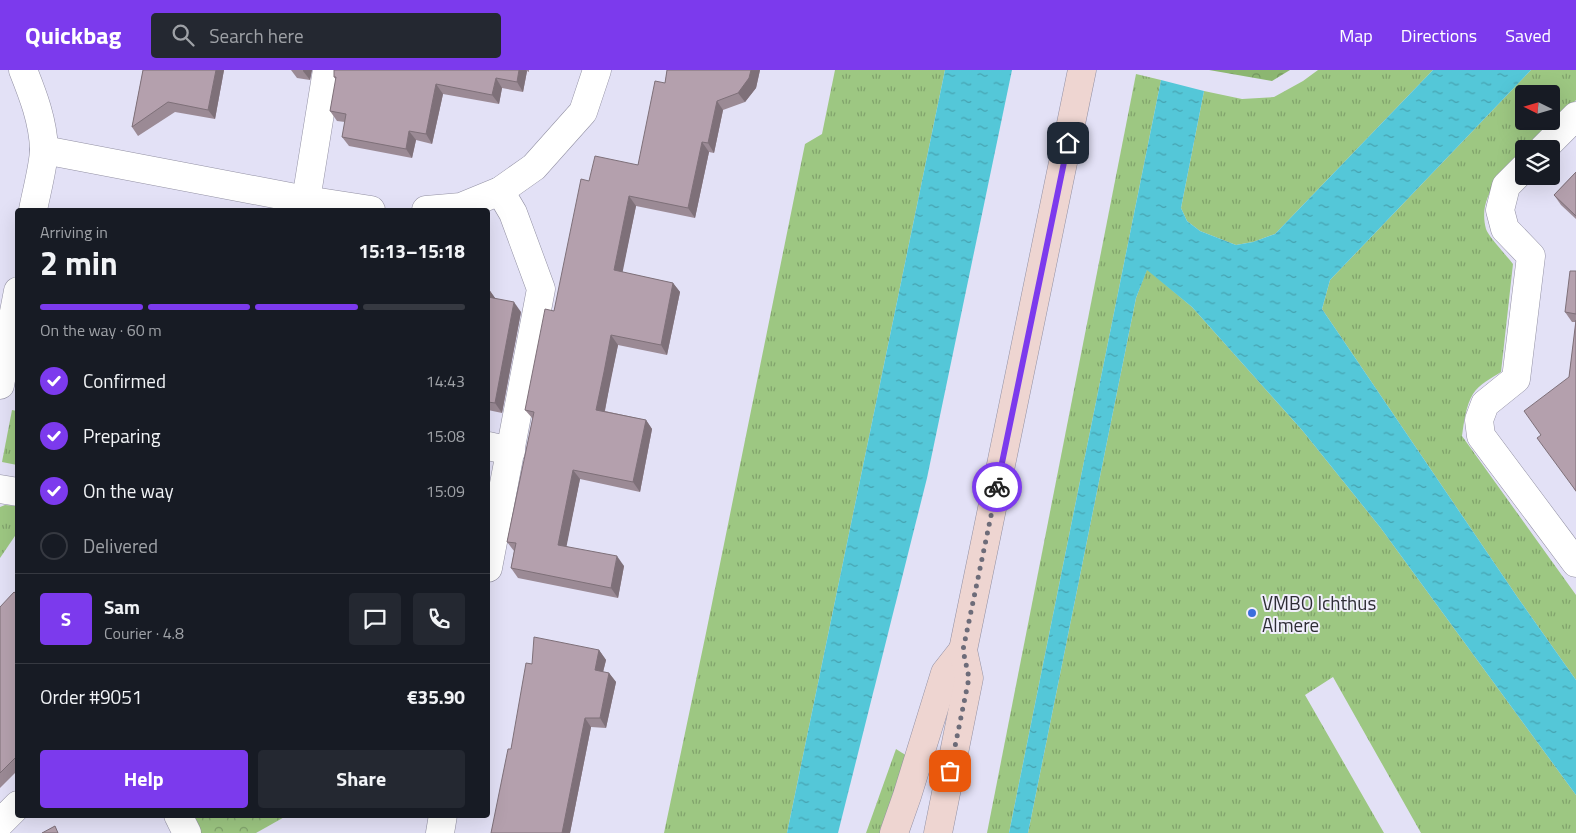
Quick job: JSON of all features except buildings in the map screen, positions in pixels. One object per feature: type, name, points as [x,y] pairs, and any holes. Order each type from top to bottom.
[{"type":"main road","points":[[940,820],[969,678],[963,650],[1082,70]]},
{"type":"main road","points":[[894,833],[945,673],[963,650]]},
{"type":"street","points":[[23,70],[35,99],[44,150],[33,208]]},
{"type":"street","points":[[306,200],[328,70]]},
{"type":"street","points":[[449,208],[461,207],[500,190],[534,166],[583,112],[596,70]]},
{"type":"street","points":[[1552,140],[1576,116]]},
{"type":"street","points":[[44,150],[357,208]]},
{"type":"street","points":[[1515,177],[1506,186],[1500,210],[1505,229],[1531,256],[1516,379],[1485,404],[1480,420],[1481,436],[1576,563]]},
{"type":"street","points":[[490,546],[499,448],[541,289],[513,213],[500,190]]},
{"type":"street","points":[[0,385],[15,307]]},
{"type":"street","points":[[0,489],[15,492]]},
{"type":"street","points":[[0,823],[15,808]]},
{"type":"street","points":[[180,818],[187,833]]},
{"type":"street","points":[[440,833],[442,818]]},
{"type":"green space","points":[[835,70],[945,70],[787,833],[664,833],[805,144],[822,134]]},
{"type":"green space","points":[[1209,70],[1290,70],[1272,81]]},
{"type":"green space","points":[[1318,70],[1433,70],[1275,234],[1253,242],[1236,245],[1200,231],[1187,221],[1181,208],[1204,91],[1242,99],[1274,97],[1303,81]]},
{"type":"green space","points":[[1531,70],[1576,70],[1576,100],[1560,116],[1560,85],[1517,85]]},
{"type":"green space","points":[[1136,74],[1161,80],[1009,833],[987,833]]},
{"type":"green space","points":[[1515,87],[1515,130],[1546,130],[1536,140],[1515,140],[1515,161],[1494,186],[1485,206],[1484,217],[1487,232],[1513,264],[1501,372],[1482,384],[1473,394],[1467,408],[1462,436],[1576,595],[1576,680],[1518,598],[1322,309],[1330,280]]},
{"type":"green space","name":"VMBO Ichthus Almere","points":[[1147,269],[1192,307],[1302,430],[1380,527],[1576,795],[1576,833],[1421,833],[1333,677],[1305,695],[1384,833],[1028,833],[1136,298]]},
{"type":"green space","points":[[12,410],[15,411],[15,465],[2,462]]},
{"type":"green space","points":[[5,505],[15,506],[15,536],[0,558],[0,507]]},
{"type":"green space","points":[[896,749],[907,756],[884,833],[866,833]]},
{"type":"green space","points":[[190,818],[283,818],[256,833],[197,833]]},
{"type":"water","points":[[945,70],[1012,70],[927,478],[838,833],[787,833]]},
{"type":"water","points":[[1433,70],[1531,70],[1330,280],[1322,309],[1518,598],[1576,680],[1576,795],[1380,527],[1302,430],[1192,307],[1147,270],[1136,298],[1028,833],[1009,833],[1161,80],[1204,91],[1181,208],[1187,221],[1200,231],[1236,245],[1253,242],[1275,234]]},
{"type":"way so far","points":[[950,771],[969,678],[963,650],[997,487]]},
{"type":"place","name":"VMBO Ichthus Almere","points":[[1252,613]]},
{"type":"route","points":[[997,487],[1068,143]]}]
